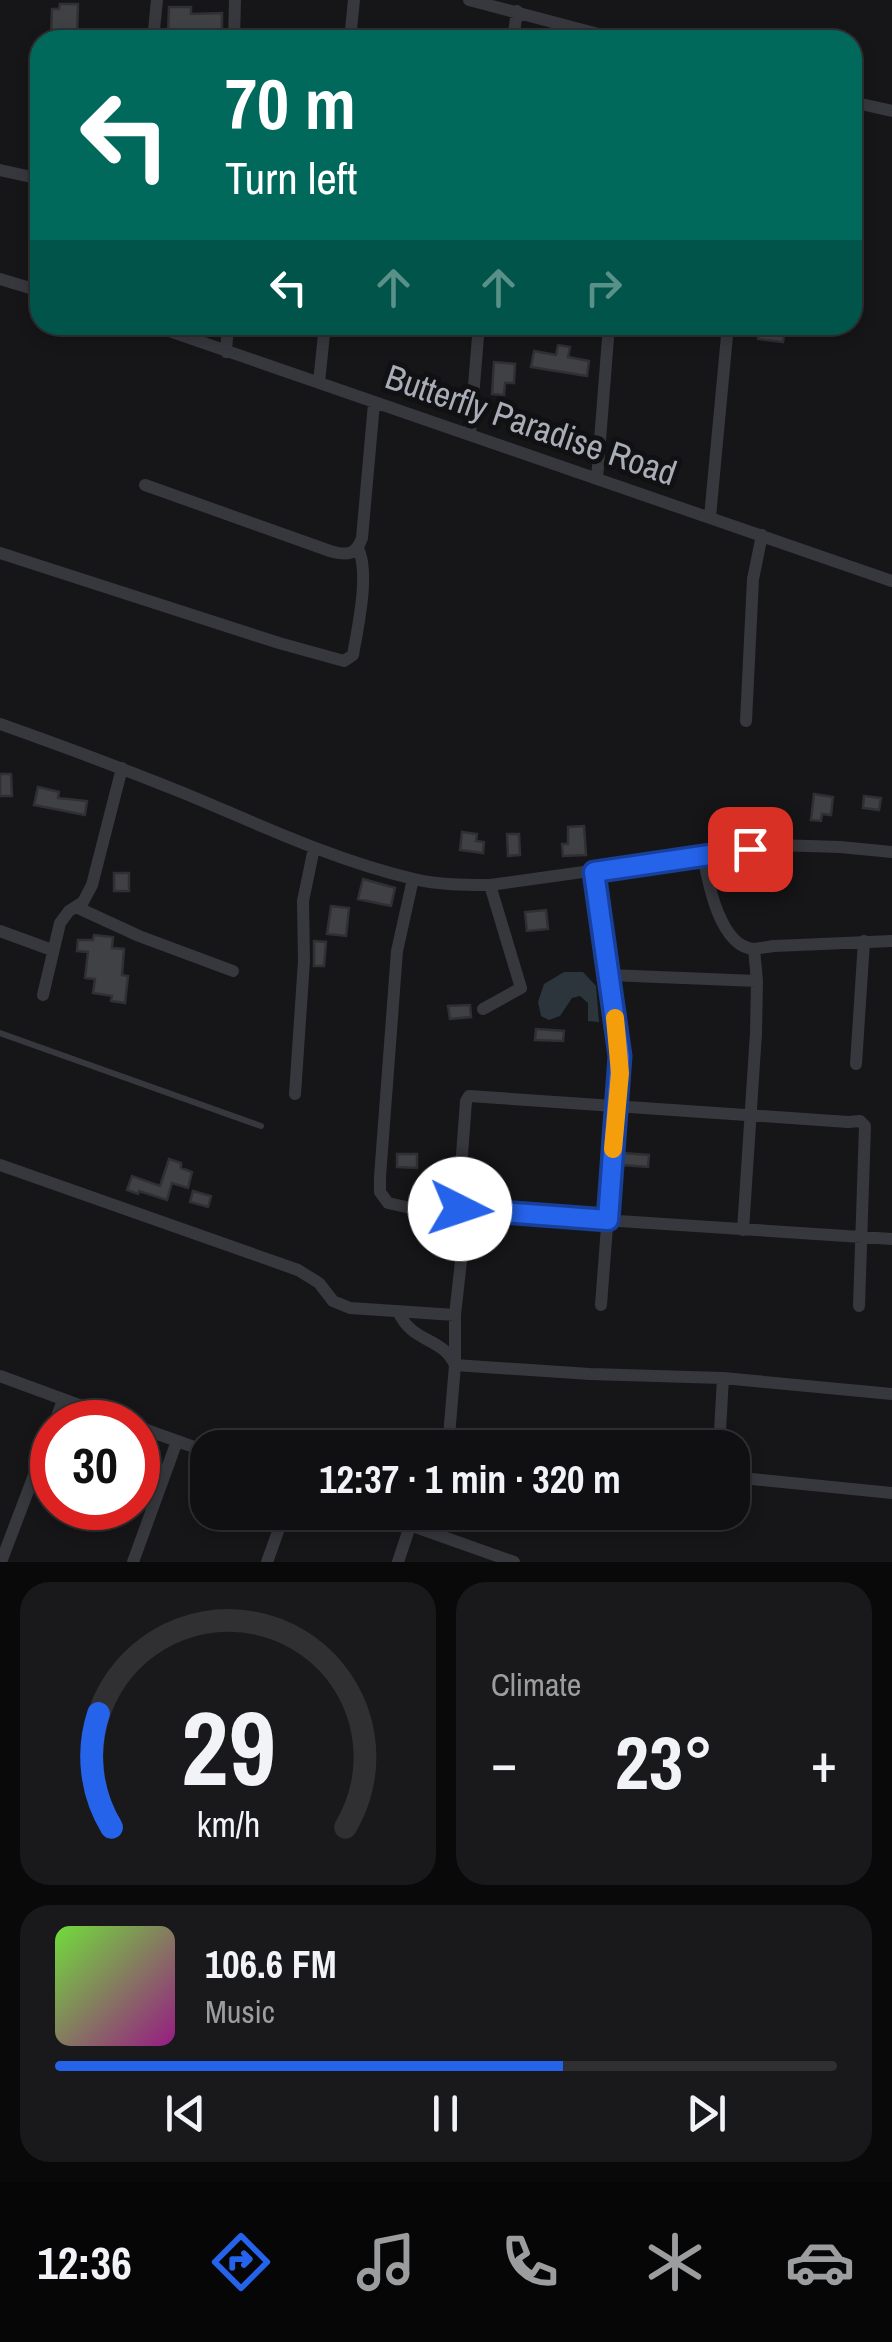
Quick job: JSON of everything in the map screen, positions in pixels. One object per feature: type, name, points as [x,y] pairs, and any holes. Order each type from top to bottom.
[{"type":"street","points":[[154,30],[157,0]]},
{"type":"street","points":[[234,0],[234,30]]},
{"type":"street","points":[[351,30],[354,0]]},
{"type":"street","points":[[469,0],[585,30]]},
{"type":"street","points":[[514,30],[517,12]]},
{"type":"street","points":[[563,30],[564,24]]},
{"type":"street","points":[[862,104],[892,111]]},
{"type":"street","points":[[0,170],[30,177]]},
{"type":"street","points":[[0,279],[30,288]]},
{"type":"street","name":"Butterfly Paradise Road","points":[[179,335],[892,581]]},
{"type":"street","points":[[226,352],[227,335]]},
{"type":"street","points":[[319,382],[324,335]]},
{"type":"street","points":[[470,433],[478,335]]},
{"type":"street","points":[[597,479],[607,335]]},
{"type":"street","points":[[710,517],[727,335]]},
{"type":"street","points":[[145,484],[330,552],[352,554],[362,538],[374,404]]},
{"type":"street","points":[[746,722],[752,579],[762,536]]},
{"type":"street","points":[[0,554],[344,661],[353,654],[358,628],[364,560],[358,548]]},
{"type":"street","points":[[0,724],[122,768],[314,848],[413,879],[450,885],[594,872],[776,845],[892,852]]},
{"type":"street","points":[[43,996],[60,923],[92,885],[122,768]]},
{"type":"street","points":[[296,1094],[304,961],[302,902],[314,848]]},
{"type":"street","points":[[703,855],[721,921],[736,944],[745,949],[892,941]]},
{"type":"street","points":[[594,872],[620,1056],[601,1306]]},
{"type":"street","points":[[413,879],[394,972],[382,1198],[395,1206],[892,1239]]},
{"type":"street","points":[[483,1009],[521,988],[490,884]]},
{"type":"street","points":[[76,907],[139,936],[233,971]]},
{"type":"street","points":[[0,931],[52,950]]},
{"type":"street","points":[[856,1064],[864,941]]},
{"type":"street","points":[[743,1230],[756,1032],[754,950]]},
{"type":"street","points":[[608,976],[757,980]]},
{"type":"street","points":[[450,1430],[461,1261],[461,1155],[469,1096],[860,1120],[864,1124],[859,1306]]},
{"type":"street","points":[[0,1165],[298,1270],[319,1282],[339,1305],[455,1315]]},
{"type":"street","points":[[398,1312],[412,1333],[448,1352],[456,1365]]},
{"type":"street","points":[[456,1365],[723,1378],[892,1394]]},
{"type":"street","points":[[0,1376],[63,1400]]},
{"type":"street","points":[[720,1430],[723,1378]]},
{"type":"street","points":[[160,1435],[190,1446]]},
{"type":"street","points":[[133,1562],[177,1441]]},
{"type":"street","points":[[750,1479],[892,1493]]},
{"type":"street","points":[[1,1562],[30,1487]]},
{"type":"street","points":[[267,1562],[279,1530]]},
{"type":"street","points":[[398,1562],[409,1530]]},
{"type":"street","points":[[422,1530],[514,1562]]},
{"type":"lane","points":[[0,1033],[261,1126]]},
{"type":"shaded area","points":[[564,972],[583,972],[596,986],[599,1022],[588,1021],[588,1003],[580,996],[572,998],[560,1016],[549,1020],[541,1016],[538,1002],[544,984]]},
{"type":"building","points":[[60,4],[78,4],[77,30],[51,30],[52,9],[59,9]]},
{"type":"building","points":[[169,7],[191,7],[191,14],[222,13],[222,30],[168,30]]},
{"type":"building","points":[[758,335],[784,335],[783,342],[758,339]]},
{"type":"building","points":[[558,345],[570,347],[568,357],[589,361],[587,376],[531,367],[534,351],[556,355]]},
{"type":"building","points":[[494,362],[515,364],[514,383],[505,383],[504,395],[492,394]]},
{"type":"building","points":[[0,774],[11,774],[12,796],[0,796]]},
{"type":"building","points":[[38,787],[59,792],[58,798],[87,801],[85,815],[34,805]]},
{"type":"building","points":[[814,794],[833,797],[831,815],[822,814],[821,821],[811,820]]},
{"type":"building","points":[[864,796],[881,798],[879,810],[863,808]]},
{"type":"building","points":[[584,826],[586,855],[563,856],[562,844],[568,844],[568,827]]},
{"type":"building","points":[[462,832],[477,834],[476,841],[484,842],[483,853],[460,850]]},
{"type":"building","points":[[507,834],[519,834],[520,855],[508,856]]},
{"type":"building","points":[[114,873],[129,873],[129,891],[114,891]]},
{"type":"building","points":[[363,879],[395,888],[391,906],[358,899]]},
{"type":"building","points":[[331,906],[349,908],[346,936],[327,934]]},
{"type":"building","points":[[546,910],[548,929],[527,931],[525,912]]},
{"type":"building","points":[[94,935],[113,937],[112,948],[124,949],[122,975],[128,976],[125,1003],[93,993],[95,979],[85,978],[88,952],[77,951],[78,940],[93,940]]},
{"type":"building","points":[[314,941],[326,942],[324,966],[314,966]]},
{"type":"building","points":[[470,1005],[471,1017],[450,1019],[448,1006]]},
{"type":"building","points":[[536,1029],[564,1031],[563,1041],[535,1040]]},
{"type":"building","points":[[623,1153],[649,1155],[648,1167],[622,1165]]},
{"type":"building","points":[[397,1154],[417,1154],[417,1168],[397,1167]]},
{"type":"building","points":[[169,1159],[192,1172],[188,1188],[172,1183],[167,1200],[127,1190],[132,1176],[160,1186]]},
{"type":"building","points":[[193,1191],[211,1196],[208,1207],[190,1202]]},
{"type":"slow traffic","points":[[613,1149],[620,1073],[615,1018]]},
{"type":"route","points":[[460,1209],[608,1220],[620,1056],[594,872],[750,849]]}]
